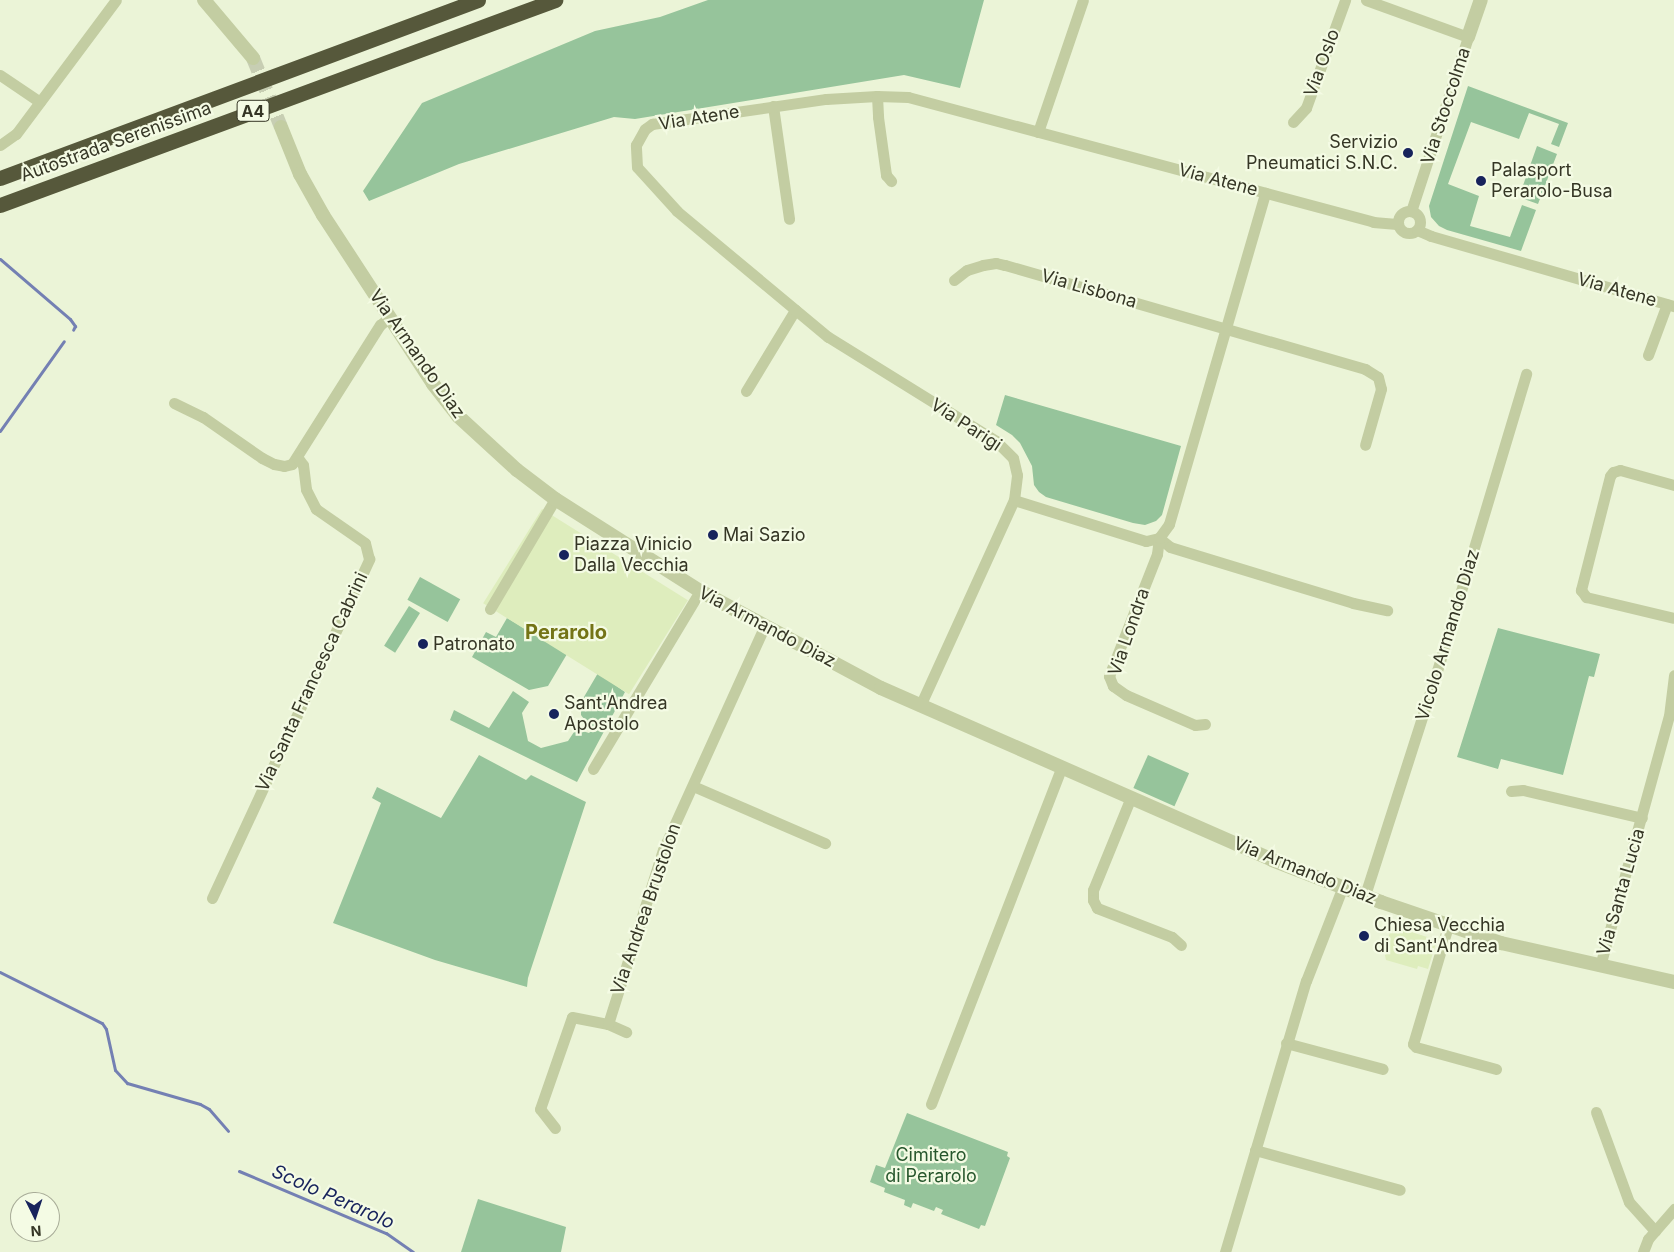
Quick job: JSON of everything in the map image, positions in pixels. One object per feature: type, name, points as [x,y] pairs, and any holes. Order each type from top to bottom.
[{"type":"highway","name":"Autostrada Serenissima","points":[[0,178],[478,0]]},
{"type":"highway","name":"Autostrada Serenissima","points":[[0,205],[554,0]]},
{"type":"street","points":[[0,145],[16,134],[116,0]]},
{"type":"street","points":[[204,0],[252,58]]},
{"type":"street","points":[[1038,132],[1083,0]]},
{"type":"street","name":"Via Oslo","points":[[1293,122],[1306,108],[1345,0]]},
{"type":"street","points":[[1366,0],[1468,36]]},
{"type":"street","name":"Via Stoccolma","points":[[1411,211],[1481,0]]},
{"type":"street","points":[[0,76],[40,102]]},
{"type":"street","points":[[878,96],[878,117],[886,175],[891,181]]},
{"type":"street","name":"Via Atene","points":[[636,145],[640,135],[652,124],[773,106],[878,96],[922,100],[1373,222],[1397,224],[1399,229],[1406,234],[1417,230],[1671,305]]},
{"type":"street","points":[[773,106],[788,219]]},
{"type":"street","name":"Via Armando Diaz","points":[[281,127],[298,169],[323,215],[433,384],[458,416],[517,470],[555,499],[700,591],[881,688],[1272,860],[1448,926],[1518,948],[1674,982]]},
{"type":"street","name":"Via Parigi","points":[[636,145],[637,167],[660,194],[694,226],[795,310],[828,337],[1002,446],[1013,458],[1016,468],[1017,485],[1014,500],[920,706]]},
{"type":"street","points":[[1014,500],[1146,541],[1159,538],[1169,524],[1265,193]]},
{"type":"street","points":[[1397,224],[1400,214],[1411,211],[1420,219],[1417,230]]},
{"type":"street","name":"Via Lisbona","points":[[954,280],[967,270],[996,263],[1365,369],[1374,374],[1380,382],[1381,389],[1364,445]]},
{"type":"street","points":[[1648,355],[1671,305]]},
{"type":"street","points":[[746,391],[795,310]]},
{"type":"street","points":[[174,402],[203,417],[274,464],[284,466],[292,464],[298,458],[380,325],[390,317]]},
{"type":"street","name":"Vicolo Armando Diaz","points":[[1365,895],[1452,624],[1526,374]]},
{"type":"street","name":"Via Santa Francesca Cabrini","points":[[212,898],[369,559],[365,543],[316,509],[306,489],[303,465],[298,458]]},
{"type":"street","points":[[1674,485],[1620,470],[1613,472],[1581,590],[1586,597],[1674,618]]},
{"type":"street","points":[[490,609],[555,499]]},
{"type":"street","points":[[1159,538],[1177,550],[1353,603],[1387,610]]},
{"type":"street","name":"Via Londra","points":[[1159,538],[1151,569],[1111,671],[1110,682],[1126,695],[1195,725],[1205,724]]},
{"type":"street","points":[[593,769],[700,591]]},
{"type":"street","name":"Via Andrea Brustolon","points":[[608,1024],[662,850],[693,786],[765,625]]},
{"type":"street","name":"Via Santa Lucia","points":[[1600,966],[1669,716],[1674,675]]},
{"type":"street","points":[[931,1104],[1061,768]]},
{"type":"street","points":[[693,786],[825,843]]},
{"type":"street","name":"Via Santa Lucia","points":[[1511,791],[1523,790],[1642,818]]},
{"type":"street","points":[[1131,797],[1093,890],[1093,900],[1098,908],[1172,937],[1182,946]]},
{"type":"street","points":[[1225,1252],[1286,1042],[1312,964],[1343,886]]},
{"type":"street","points":[[1448,926],[1413,1044],[1416,1047],[1496,1069]]},
{"type":"street","points":[[555,1128],[540,1109],[572,1017],[608,1024],[626,1032]]},
{"type":"street","points":[[1286,1042],[1383,1069]]},
{"type":"street","points":[[1596,1112],[1629,1202],[1655,1231]]},
{"type":"street","points":[[1255,1150],[1400,1190]]},
{"type":"street","points":[[1643,1252],[1648,1239],[1674,1209]]},
{"type":"green space","points":[[708,0],[984,0],[960,88],[904,75],[635,119],[614,117],[459,164],[369,201],[363,191],[422,103],[595,31],[660,17]]},
{"type":"green space","points":[[1468,86],[1568,123],[1559,147],[1551,144],[1559,124],[1529,113],[1519,139],[1471,122],[1448,184],[1479,196],[1470,226],[1510,237],[1522,205],[1536,210],[1521,251],[1447,230],[1439,226],[1431,217],[1429,206]]},
{"type":"green space","points":[[1537,146],[1557,154],[1538,204],[1524,199],[1525,196],[1520,194]]},
{"type":"green space","points":[[1005,395],[1181,446],[1162,515],[1156,521],[1145,525],[1133,523],[1046,497],[1039,492],[1034,485],[1032,466],[1020,443],[1012,435],[996,425]]},
{"type":"green space","points":[[420,577],[460,599],[448,622],[407,600]]},
{"type":"green space","points":[[409,606],[420,613],[395,653],[384,646]]},
{"type":"green space","points":[[507,618],[567,654],[548,686],[529,690],[472,657],[486,632],[496,637]]},
{"type":"green space","points":[[1498,628],[1600,654],[1594,677],[1589,676],[1563,775],[1501,759],[1498,769],[1457,757]]},
{"type":"green space","points":[[598,673],[625,692],[577,782],[450,720],[454,710],[489,728],[513,691],[529,702],[522,713],[528,741],[541,748],[568,741],[576,729],[589,733],[592,730],[581,715],[581,702]]},
{"type":"green space","points":[[479,755],[526,780],[531,775],[586,802],[528,978],[527,987],[435,960],[333,923],[381,803],[372,798],[377,787],[441,818]]},
{"type":"green space","points":[[1148,755],[1189,773],[1174,806],[1133,788]]},
{"type":"green space","name":"Cimitero di Perarolo","points":[[907,1113],[1008,1152],[1007,1156],[1010,1158],[985,1226],[981,1225],[979,1229],[941,1214],[943,1210],[936,1207],[934,1211],[913,1203],[911,1208],[904,1205],[905,1200],[884,1192],[885,1188],[870,1182],[876,1165],[885,1168]]},
{"type":"green space","points":[[478,1199],[566,1227],[561,1252],[461,1252]]},
{"type":"shaded area","name":"Piazza Vinicio Dalla Vecchia","points":[[542,509],[688,600],[629,694],[483,603]]},
{"type":"shaded area","points":[[1392,926],[1437,940],[1428,969],[1418,966],[1417,969],[1386,960],[1384,951]]},
{"type":"waterway","name":"Scolo Perarolo","points":[[0,259],[70,319],[75,326],[73,330]]},
{"type":"waterway","name":"Scolo Perarolo","points":[[0,431],[64,341]]},
{"type":"waterway","name":"Scolo Perarolo","points":[[0,972],[102,1023],[106,1029],[115,1070],[127,1083],[200,1104],[209,1109],[228,1131]]},
{"type":"waterway","name":"Scolo Perarolo","points":[[239,1171],[386,1233],[413,1252]]},
{"type":"tunnel","points":[[253,58],[281,127]]},
{"type":"place","name":"Servizio Pneumatici S.N.C.","points":[[1408,153]]},
{"type":"place","name":"Palasport Perarolo-Busa","points":[[1481,181]]},
{"type":"place","name":"Mai Sazio","points":[[713,535]]},
{"type":"place","name":"Piazza Vinicio Dalla Vecchia","points":[[564,555]]},
{"type":"place","name":"Patronato","points":[[423,644]]},
{"type":"place","name":"Sant'Andrea Apostolo","points":[[554,714]]},
{"type":"place","name":"Chiesa Vecchia di Sant'Andrea","points":[[1364,936]]},
{"type":"district","name":"Perarolo","points":[[566,632]]}]
